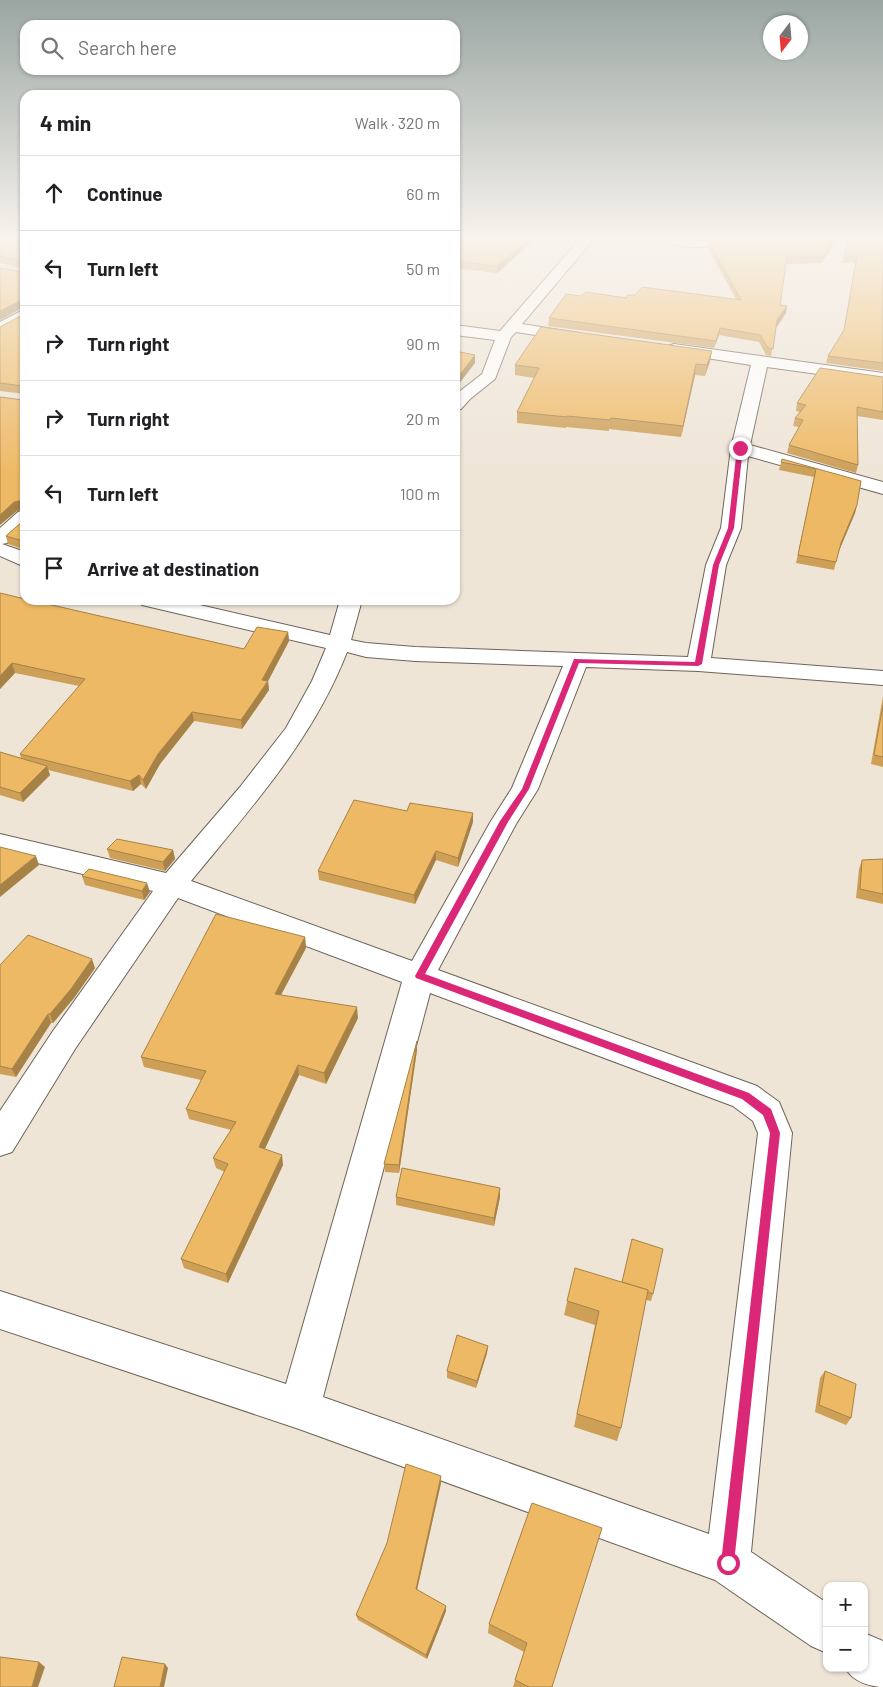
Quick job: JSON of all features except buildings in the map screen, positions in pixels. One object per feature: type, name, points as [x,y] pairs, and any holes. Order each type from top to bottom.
[{"type":"street","points":[[0,329],[16,319]]},
{"type":"street","points":[[460,399],[490,376],[508,332],[519,319]]},
{"type":"street","points":[[460,330],[588,338]]},
{"type":"street","points":[[655,347],[883,378]]},
{"type":"street","points":[[698,664],[716,565],[731,528],[740,448],[760,361]]},
{"type":"street","points":[[740,448],[883,488]]},
{"type":"street","points":[[0,539],[20,521]]},
{"type":"street","points":[[0,550],[14,554],[20,558]]},
{"type":"street","points":[[171,605],[366,650],[577,661],[698,664],[883,678]]},
{"type":"street","points":[[0,1141],[64,1040],[172,885],[296,731],[324,681],[339,644],[350,605]]},
{"type":"street","points":[[300,1410],[420,976],[504,821],[525,789],[577,661]]},
{"type":"street","points":[[0,844],[172,885],[745,1096],[768,1112],[775,1133],[728,1563]]},
{"type":"street","points":[[0,1310],[300,1410],[728,1563],[823,1627]]},
{"type":"street","points":[[868,1659],[883,1668]]},
{"type":"route","points":[[728,1563],[775,1133],[768,1112],[745,1096],[420,976],[504,821],[525,789],[577,661],[698,664],[716,565],[731,528],[740,448]]}]
